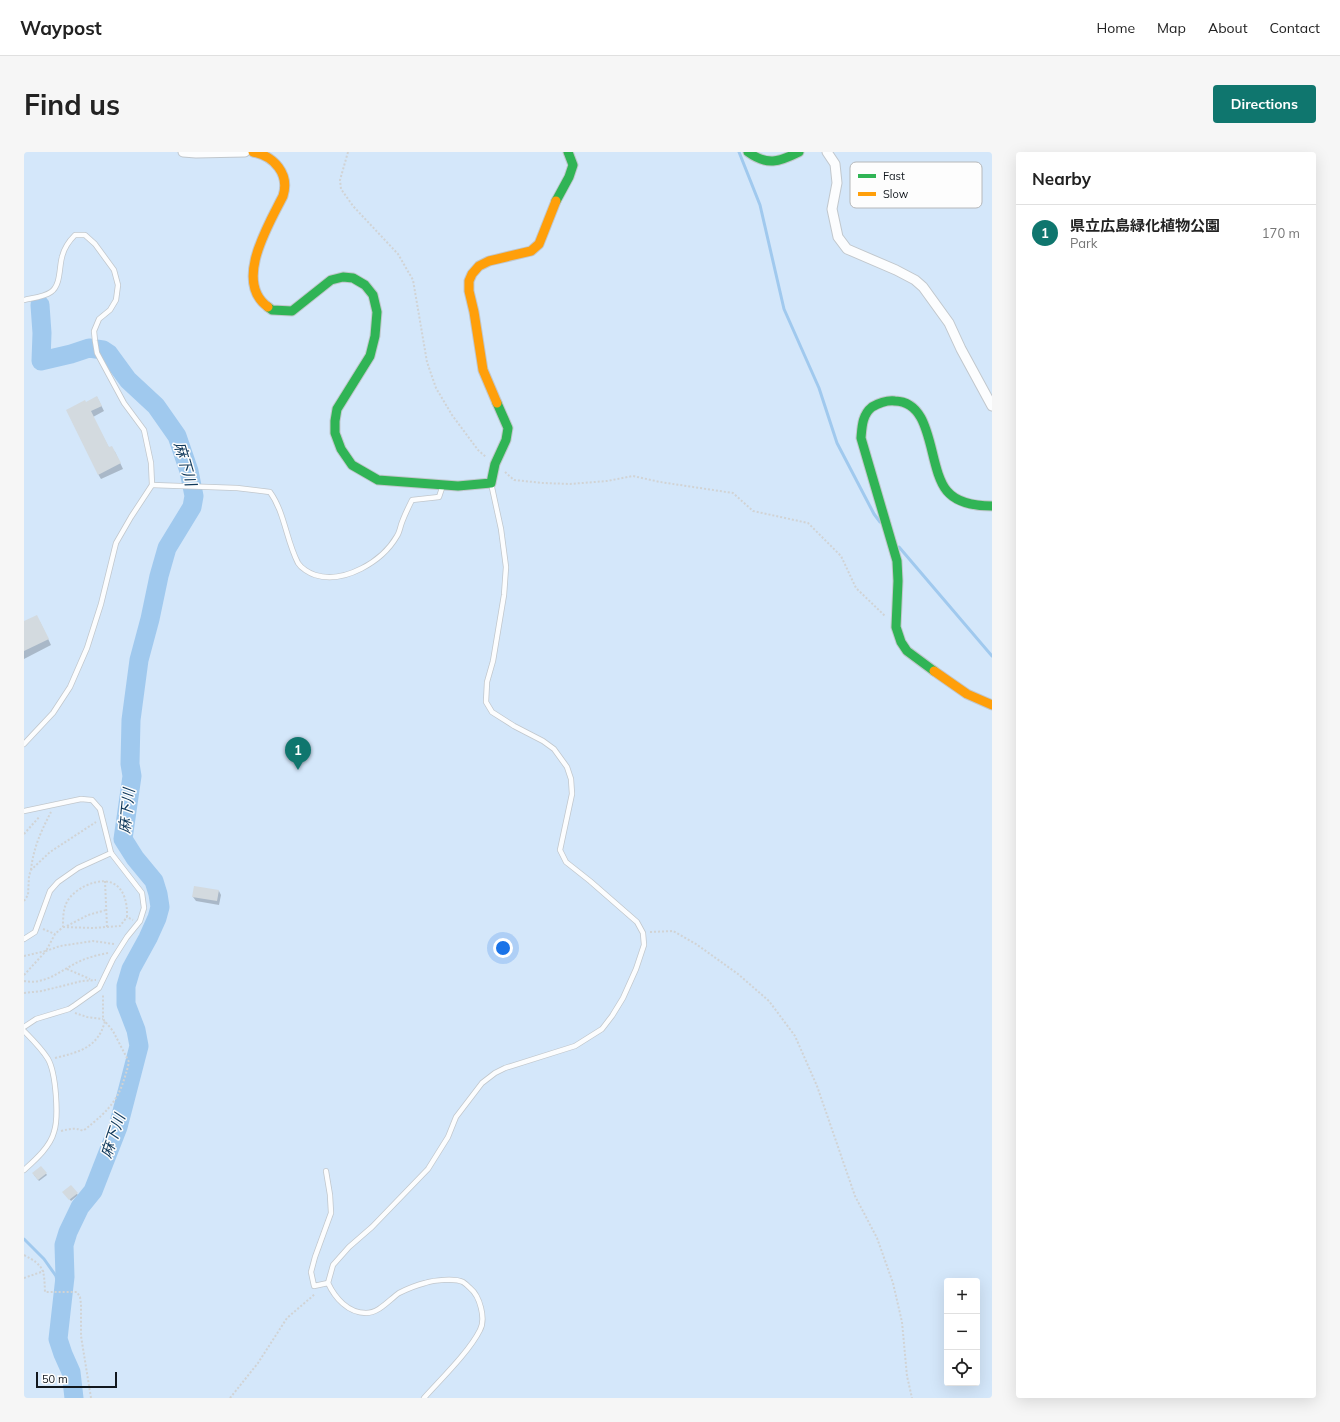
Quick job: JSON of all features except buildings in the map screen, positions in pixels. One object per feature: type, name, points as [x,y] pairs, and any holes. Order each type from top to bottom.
[{"type":"street","points":[[183,152],[245,152]]},
{"type":"street","points":[[253,152],[264,154],[275,162],[284,176],[285,182],[283,196],[264,232],[254,261],[252,284],[262,303],[272,310],[282,312],[292,310],[331,280],[344,277],[353,278],[365,285],[376,304],[376,336],[370,356],[337,409],[335,433],[341,449],[352,465],[378,480],[458,486],[491,483],[495,464],[506,440],[508,428],[483,370],[474,312],[469,291],[472,274],[479,266],[489,261],[530,251],[538,244],[557,198],[569,177],[573,165],[568,152]]},
{"type":"street","points":[[748,152],[764,162],[777,162],[799,152]]},
{"type":"street","points":[[827,152],[835,164],[837,183],[832,210],[838,237],[847,249],[896,270],[915,280],[923,287],[949,323],[961,349],[992,406]]},
{"type":"street","points":[[992,506],[962,502],[947,490],[940,479],[924,425],[914,407],[905,402],[889,400],[873,406],[863,417],[861,438],[897,561],[898,581],[896,627],[901,642],[907,651],[918,660],[967,694],[992,705]]},
{"type":"lane","points":[[24,300],[52,292],[57,285],[63,255],[69,242],[75,235],[85,235],[95,244],[107,259],[114,270],[118,286],[116,300],[110,310],[99,320],[94,331],[97,353],[124,403],[144,430],[151,463],[152,485],[116,543],[87,648],[70,687],[53,712],[24,744]]},
{"type":"lane","points":[[424,1398],[474,1340],[481,1328],[481,1305],[473,1290],[463,1282],[445,1280],[425,1283],[400,1293],[377,1310],[367,1313],[352,1311],[332,1290],[328,1283],[333,1265],[349,1247],[372,1227],[415,1184],[428,1169],[448,1137],[456,1117],[482,1083],[494,1073],[505,1068],[574,1046],[602,1029],[623,998],[636,969],[644,945],[643,932],[637,922],[566,862],[560,850],[572,794],[571,779],[567,767],[554,749],[543,741],[514,726],[492,712],[486,702],[487,682],[504,595],[506,568],[501,529],[491,483]]},
{"type":"lane","points":[[152,485],[237,488],[270,492],[277,502],[298,564],[309,573],[324,578],[341,577],[362,568],[384,553],[398,535],[412,500],[439,497],[443,485]]},
{"type":"lane","points":[[24,811],[81,798],[92,800],[100,809],[111,853],[142,893],[144,908],[140,921],[121,947],[99,988],[68,1009],[36,1019],[24,1027]]},
{"type":"lane","points":[[24,939],[36,932],[50,891],[58,882],[78,868],[111,853]]},
{"type":"lane","points":[[24,1031],[36,1043],[49,1060],[53,1074],[56,1106],[54,1133],[38,1157],[24,1170]]},
{"type":"lane","points":[[326,1171],[331,1213],[314,1257],[311,1272],[314,1286],[328,1283]]},
{"type":"path","points":[[348,152],[340,180],[341,189],[352,206],[398,254],[413,280],[427,362],[436,388],[452,414],[478,450],[514,480],[570,484],[607,481],[633,476],[660,482],[733,493],[753,511],[808,523],[841,556],[856,588],[896,627]]},
{"type":"path","points":[[24,834],[53,805]]},
{"type":"path","points":[[24,901],[28,894],[29,876],[39,836],[53,805]]},
{"type":"path","points":[[31,870],[62,843],[102,819]]},
{"type":"path","points":[[105,881],[107,927]]},
{"type":"path","points":[[24,975],[46,951],[55,934],[63,927],[120,926],[127,917],[128,903],[124,894],[114,883],[105,881],[80,888],[68,899],[62,917],[63,927]]},
{"type":"path","points":[[66,927],[84,917],[106,910]]},
{"type":"path","points":[[127,917],[131,920],[140,921]]},
{"type":"path","points":[[37,927],[55,934]]},
{"type":"path","points":[[643,932],[674,931],[696,944],[738,974],[769,1001],[794,1036],[817,1086],[855,1196],[877,1238],[893,1283],[902,1322],[907,1376],[912,1398]]},
{"type":"path","points":[[24,956],[60,946],[93,941],[113,943],[121,947]]},
{"type":"path","points":[[24,981],[37,982],[51,977],[76,963],[91,957],[109,952],[118,952]]},
{"type":"path","points":[[66,969],[92,980]]},
{"type":"path","points":[[24,993],[42,991],[92,980],[103,980],[102,1004],[104,1027],[97,1040],[77,1053],[49,1060]]},
{"type":"path","points":[[54,1133],[72,1128],[83,1131],[101,1118],[118,1096],[123,1086],[129,1062],[113,1031],[104,1020],[87,1017],[68,1009]]},
{"type":"path","points":[[24,1255],[40,1265],[44,1271],[46,1292],[77,1292],[80,1296],[82,1326],[81,1336],[91,1398]]},
{"type":"path","points":[[24,1278],[44,1271]]},
{"type":"path","points":[[230,1398],[258,1363],[287,1318],[328,1283]]},
{"type":"shaded area","points":[[24,152],[992,152],[992,1398],[24,1398]]},
{"type":"waterway","points":[[739,152],[760,205],[784,309],[819,388],[837,443],[874,514],[880,522]]},
{"type":"waterway","name":"麻下川","points":[[40,305],[42,333],[41,361],[89,348],[103,350],[109,354],[128,380],[156,406],[177,436],[189,471],[194,496],[192,507],[167,548],[159,576],[150,619],[139,660],[131,720],[130,764],[132,776],[123,839],[135,858],[154,881],[160,907],[148,938],[131,969],[126,986],[126,1004],[136,1030],[139,1046],[118,1127],[93,1191],[80,1207],[68,1232],[64,1245],[65,1277],[58,1339],[71,1372],[74,1398]]},
{"type":"waterway","points":[[899,547],[992,656]]},
{"type":"waterway","points":[[24,1239],[44,1259],[56,1276],[62,1299]]},
{"type":"traffic: fast","points":[[556,201],[569,177],[573,165],[568,152]]},
{"type":"traffic: fast","points":[[748,152],[767,161],[779,160],[799,152]]},
{"type":"traffic: fast","points":[[268,307],[272,310],[292,311],[331,280],[343,277],[353,278],[365,285],[373,295],[377,312],[375,336],[370,356],[337,409],[335,433],[341,449],[352,465],[378,480],[458,486],[491,483],[495,464],[506,440],[508,428],[497,403]]},
{"type":"traffic: fast","points":[[934,671],[907,651],[901,642],[896,627],[898,581],[897,561],[861,438],[863,421],[869,410],[872,407],[886,401],[895,401],[908,404],[917,412],[924,424],[936,467],[947,491],[962,501],[992,506]]},
{"type":"traffic: slow","points":[[253,152],[268,157],[274,162],[282,173],[285,188],[283,196],[263,237],[257,253],[254,268],[254,283],[258,296],[268,307]]},
{"type":"traffic: slow","points":[[497,403],[483,370],[474,312],[469,291],[469,281],[472,274],[479,266],[489,261],[531,251],[539,244],[556,201]]},
{"type":"traffic: slow","points":[[934,671],[967,694],[992,705]]},
{"type":"place","name":"県立広島緑化植物公園","points":[[298,770]]}]
